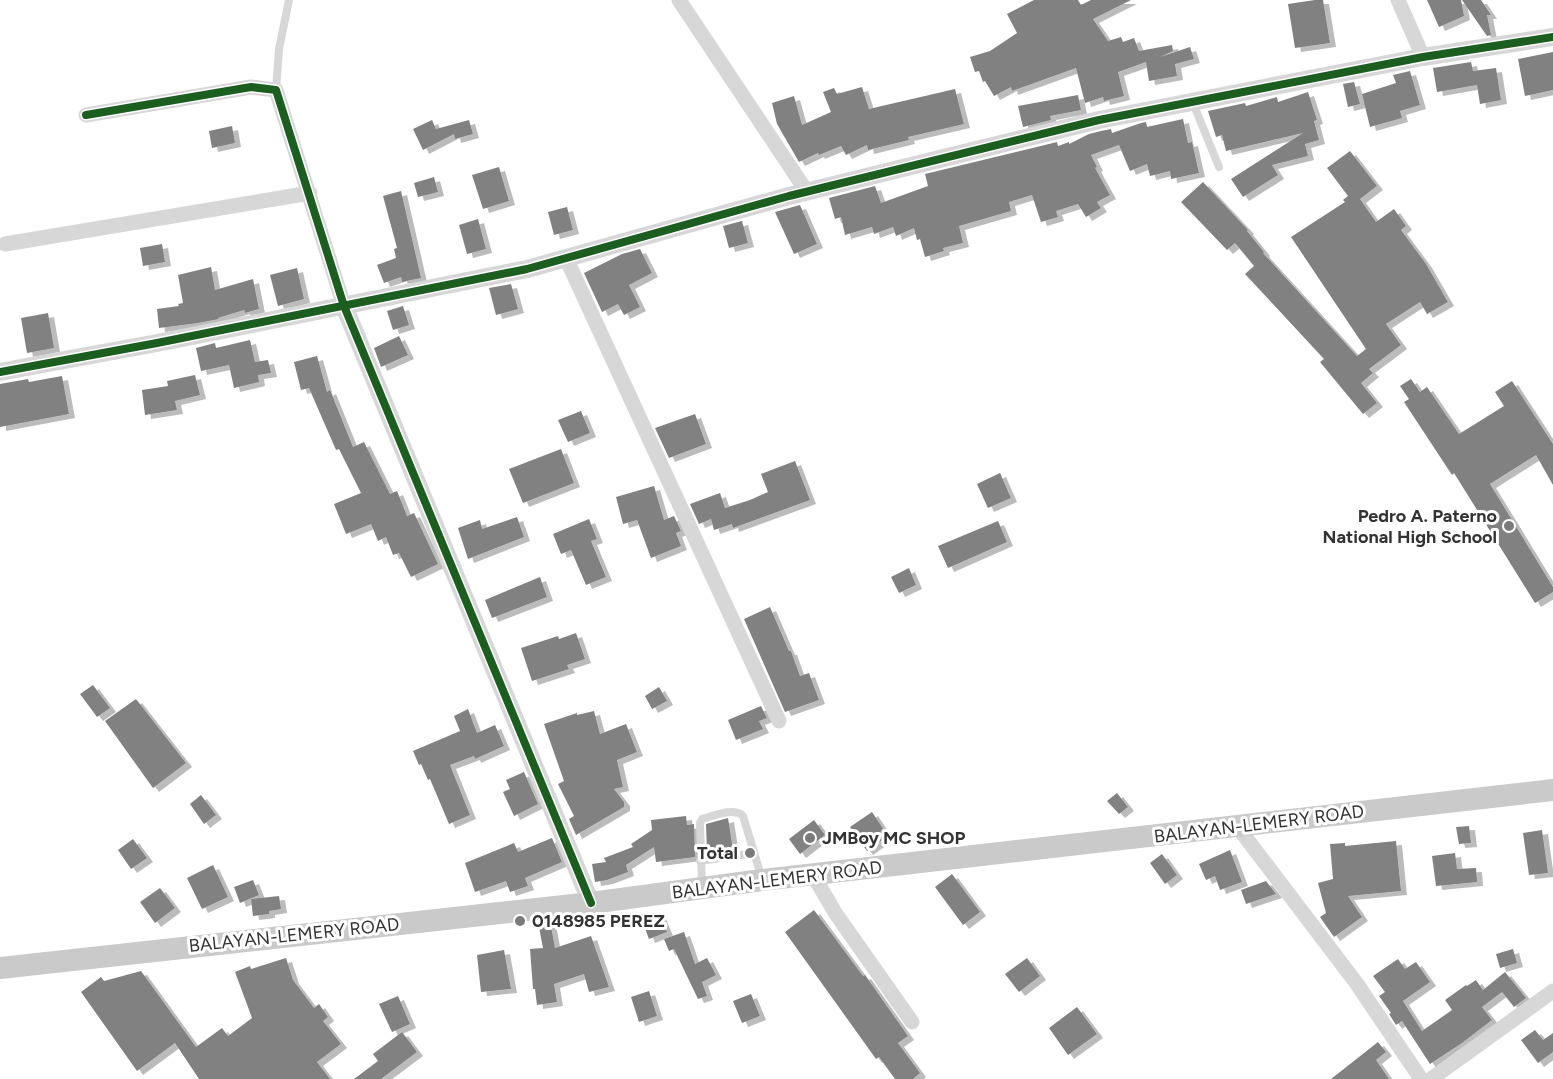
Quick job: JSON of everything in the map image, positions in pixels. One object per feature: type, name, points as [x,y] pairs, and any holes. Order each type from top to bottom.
[{"type":"main road","name":"BALAYAN-LEMERY ROAD","points":[[0,968],[591,903],[762,880],[1553,790]]},
{"type":"street","points":[[679,0],[807,192]]},
{"type":"street","points":[[1398,0],[1423,57]]},
{"type":"street","points":[[0,372],[169,341],[527,269],[807,192],[1099,120],[1423,57],[1553,37]]},
{"type":"street","points":[[86,115],[251,87],[276,90],[345,306],[591,903]]},
{"type":"street","points":[[5,244],[310,193]]},
{"type":"street","points":[[566,258],[779,721]]},
{"type":"street","points":[[1237,826],[1357,984],[1421,1079]]},
{"type":"street","points":[[813,875],[836,914],[912,1022]]},
{"type":"street","points":[[1431,1079],[1553,991]]},
{"type":"lane","points":[[276,90],[279,49],[288,0]]},
{"type":"lane","points":[[1192,102],[1219,167]]},
{"type":"lane","points":[[702,889],[699,831],[702,819],[731,812],[739,812],[743,816],[762,880]]},
{"type":"lane","points":[[700,861],[754,853]]},
{"type":"building","points":[[1034,0],[1078,0],[1081,5],[1091,0],[1131,0],[1093,19],[1108,41],[1121,37],[1123,42],[1134,38],[1139,51],[1172,45],[1173,51],[1160,57],[1190,47],[1194,59],[1175,64],[1177,76],[1149,81],[1146,62],[1118,72],[1124,96],[1104,101],[1103,97],[1085,103],[1076,68],[1012,91],[1011,87],[994,96],[985,81],[983,82],[979,71],[975,72],[970,57],[990,51],[1017,33],[1007,14]]},
{"type":"building","points":[[1323,0],[1330,43],[1295,48],[1288,4]]},
{"type":"building","points":[[1427,0],[1461,0],[1464,16],[1439,27]]},
{"type":"building","points":[[1462,0],[1481,0],[1491,15],[1487,15],[1491,35],[1487,36]]},
{"type":"building","points":[[1553,52],[1553,90],[1525,96],[1518,59]]},
{"type":"building","points":[[1471,62],[1473,71],[1496,68],[1501,100],[1480,104],[1477,85],[1437,92],[1433,68]]},
{"type":"building","points":[[1410,71],[1420,105],[1400,111],[1402,118],[1370,127],[1362,94],[1396,83],[1393,75]]},
{"type":"building","points":[[1354,82],[1360,104],[1348,107],[1343,84]]},
{"type":"building","points":[[862,87],[869,109],[955,89],[964,124],[908,137],[909,140],[868,150],[867,145],[846,155],[841,146],[799,162],[777,124],[772,103],[794,96],[802,125],[831,112],[823,92],[834,88],[837,94]]},
{"type":"building","points":[[1308,92],[1317,120],[1314,121],[1319,140],[1305,144],[1308,156],[1272,165],[1278,175],[1243,197],[1231,179],[1303,133],[1226,151],[1222,135],[1216,137],[1208,111],[1245,103],[1246,106],[1277,97],[1278,102]]},
{"type":"building","points":[[1078,95],[1081,110],[1050,116],[1051,120],[1023,127],[1018,106]]},
{"type":"building","points":[[1183,119],[1188,143],[1192,142],[1199,173],[1171,179],[1170,171],[1150,176],[1147,164],[1130,171],[1119,145],[1091,155],[1097,167],[1095,168],[1110,195],[1097,202],[1101,208],[1086,217],[1078,204],[1056,211],[1058,217],[1041,222],[1032,195],[1009,202],[1011,211],[959,226],[963,243],[943,248],[944,251],[925,257],[914,228],[896,236],[893,227],[874,234],[872,227],[845,235],[841,217],[835,219],[829,198],[875,186],[881,203],[928,186],[925,174],[1057,142],[1058,146],[1069,142],[1069,144],[1101,131],[1111,129],[1112,133],[1146,122],[1147,127]]},
{"type":"building","points":[[432,120],[436,129],[469,120],[473,134],[455,139],[454,134],[423,150],[413,129]]},
{"type":"building","points":[[232,126],[235,143],[212,148],[209,131]]},
{"type":"building","points":[[1350,151],[1377,186],[1360,199],[1376,222],[1394,209],[1406,226],[1401,230],[1426,264],[1448,302],[1427,314],[1420,302],[1386,324],[1401,345],[1369,369],[1373,373],[1361,383],[1377,403],[1363,414],[1320,362],[1324,359],[1245,274],[1254,266],[1235,243],[1227,250],[1181,202],[1203,182],[1248,230],[1263,253],[1357,356],[1366,349],[1291,237],[1345,202],[1343,200],[1348,196],[1327,168]]},
{"type":"building","points":[[499,167],[509,201],[483,209],[472,175]]},
{"type":"building","points":[[434,177],[438,192],[418,197],[414,183]]},
{"type":"building","points":[[401,191],[421,278],[402,282],[401,277],[384,283],[377,265],[396,258],[394,249],[397,248],[383,196]]},
{"type":"building","points":[[800,205],[817,244],[794,254],[775,212]]},
{"type":"building","points":[[567,207],[573,230],[554,235],[548,212]]},
{"type":"building","points":[[478,219],[486,249],[467,254],[459,225]]},
{"type":"building","points":[[742,221],[748,243],[729,248],[723,226]]},
{"type":"building","points":[[162,244],[165,262],[143,266],[140,248]]},
{"type":"building","points":[[640,249],[652,273],[629,285],[640,307],[624,315],[618,304],[602,312],[584,273],[622,254]]},
{"type":"building","points":[[211,267],[215,290],[253,279],[259,309],[245,313],[244,310],[219,319],[198,323],[159,328],[157,309],[179,306],[178,304],[183,303],[178,275]]},
{"type":"building","points":[[297,268],[304,299],[278,306],[270,275]]},
{"type":"building","points":[[511,284],[518,309],[496,315],[489,288]]},
{"type":"building","points":[[403,306],[409,325],[393,330],[387,311]]},
{"type":"building","points":[[48,313],[54,348],[27,353],[21,318]]},
{"type":"building","points":[[399,336],[408,355],[381,367],[374,348]]},
{"type":"building","points":[[250,340],[255,362],[268,360],[271,373],[258,375],[259,382],[234,388],[229,365],[201,371],[196,348],[215,343],[216,348]]},
{"type":"building","points":[[317,356],[327,392],[330,390],[353,447],[364,442],[390,494],[397,491],[407,516],[414,513],[438,564],[411,577],[399,553],[393,555],[386,537],[378,541],[371,524],[346,534],[334,504],[361,493],[339,449],[336,450],[309,388],[301,390],[294,362]]},
{"type":"building","points":[[195,375],[200,395],[175,401],[177,410],[145,415],[142,390],[168,386],[167,381]]},
{"type":"building","points":[[62,376],[69,414],[0,427],[0,384]]},
{"type":"building","points":[[1411,379],[1420,392],[1427,387],[1459,434],[1504,406],[1495,392],[1512,381],[1553,444],[1553,485],[1536,455],[1490,484],[1553,587],[1553,592],[1535,603],[1454,473],[1452,475],[1404,402],[1409,399],[1400,386]]},
{"type":"building","points":[[581,411],[590,433],[568,442],[558,420]]},
{"type":"building","points":[[695,414],[706,444],[669,458],[655,428]]},
{"type":"building","points":[[561,449],[574,483],[523,503],[509,469]]},
{"type":"building","points":[[795,461],[810,500],[733,528],[732,524],[714,530],[711,519],[699,524],[690,504],[720,493],[725,508],[750,500],[768,492],[761,474]]},
{"type":"building","points":[[1000,473],[1011,498],[988,508],[977,484]]},
{"type":"building","points":[[654,486],[664,520],[674,516],[681,531],[676,533],[681,546],[651,558],[637,520],[623,524],[616,497]]},
{"type":"building","points":[[517,517],[524,537],[468,559],[458,528],[480,520],[482,529]]},
{"type":"building","points":[[589,519],[597,539],[591,541],[606,577],[586,585],[571,550],[561,554],[553,534]]},
{"type":"building","points":[[998,521],[1007,542],[948,568],[938,546]]},
{"type":"building","points":[[909,568],[916,585],[899,593],[891,577]]},
{"type":"building","points":[[540,577],[547,597],[492,618],[485,600]]},
{"type":"building","points":[[770,607],[800,676],[809,673],[819,700],[785,712],[744,619]]},
{"type":"building","points":[[576,633],[585,659],[567,665],[569,669],[532,681],[521,648],[558,636],[559,639]]},
{"type":"building","points":[[93,685],[110,708],[97,717],[80,694]]},
{"type":"building","points":[[659,687],[667,701],[652,709],[645,696]]},
{"type":"building","points":[[136,699],[186,763],[153,788],[105,721]]},
{"type":"building","points":[[761,706],[767,718],[759,721],[763,729],[736,740],[728,720]]},
{"type":"building","points":[[468,709],[477,733],[495,725],[504,746],[475,759],[474,756],[450,765],[470,815],[449,824],[430,779],[428,780],[413,751],[460,731],[454,716]]},
{"type":"building","points":[[594,711],[600,734],[626,724],[637,752],[617,760],[623,787],[614,789],[624,802],[624,807],[576,835],[569,819],[574,816],[558,784],[564,781],[544,724],[577,713],[577,715]]},
{"type":"building","points":[[524,772],[538,804],[514,816],[503,792],[510,789],[506,780]]},
{"type":"building","points":[[1117,793],[1128,807],[1119,814],[1107,801]]},
{"type":"building","points":[[201,795],[216,815],[204,824],[190,804]]},
{"type":"building","points":[[872,812],[888,836],[867,851],[850,827]]},
{"type":"building","points":[[686,816],[687,825],[694,824],[695,857],[656,862],[654,847],[626,865],[628,872],[595,882],[592,864],[606,862],[604,858],[633,847],[631,844],[652,830],[651,820]]},
{"type":"building","points":[[728,818],[733,850],[707,854],[706,824]]},
{"type":"building","points":[[814,820],[825,835],[800,854],[789,839]]},
{"type":"building","points":[[1469,826],[1471,843],[1459,844],[1456,827]]},
{"type":"building","points":[[1542,830],[1548,873],[1529,875],[1523,833]]},
{"type":"building","points":[[552,838],[562,862],[525,878],[528,886],[510,892],[506,881],[475,892],[465,863],[514,843],[518,852]]},
{"type":"building","points":[[133,839],[147,858],[131,869],[118,850]]},
{"type":"building","points":[[1396,841],[1401,891],[1348,896],[1362,917],[1334,937],[1320,917],[1326,913],[1318,883],[1333,879],[1330,844],[1345,843],[1345,846]]},
{"type":"building","points":[[1230,850],[1242,882],[1220,890],[1215,876],[1206,880],[1199,864]]},
{"type":"building","points":[[1455,853],[1457,869],[1476,868],[1477,882],[1436,886],[1432,856]]},
{"type":"building","points":[[1162,854],[1177,875],[1165,884],[1150,863]]},
{"type":"building","points":[[213,865],[228,897],[202,909],[187,878]]},
{"type":"building","points":[[952,874],[980,912],[963,925],[935,887]]},
{"type":"building","points":[[253,880],[259,895],[240,903],[234,887]]},
{"type":"building","points":[[1266,881],[1276,894],[1246,904],[1241,890]]},
{"type":"building","points":[[160,888],[175,908],[155,923],[140,902]]},
{"type":"building","points":[[279,896],[281,909],[269,911],[269,914],[253,916],[251,899]]},
{"type":"building","points":[[814,910],[863,976],[865,975],[908,1036],[898,1043],[920,1073],[913,1079],[895,1079],[879,1057],[876,1059],[785,932]]},
{"type":"building","points":[[660,915],[667,932],[649,939],[643,923]]},
{"type":"building","points":[[550,921],[555,948],[591,936],[609,987],[589,992],[584,974],[554,984],[557,1002],[537,1005],[535,989],[533,989],[530,949],[543,948],[538,922]]},
{"type":"building","points":[[684,932],[695,964],[707,958],[716,975],[702,982],[707,996],[698,999],[674,949],[669,951],[664,939]]},
{"type":"building","points":[[1513,949],[1517,963],[1500,968],[1496,954]]},
{"type":"building","points":[[504,950],[511,989],[481,992],[477,955]]},
{"type":"building","points":[[286,958],[293,980],[314,1008],[319,1004],[328,1017],[323,1021],[341,1044],[317,1062],[330,1079],[199,1079],[175,1043],[137,1071],[81,992],[101,977],[104,981],[141,971],[196,1047],[222,1028],[228,1036],[252,1018],[235,972],[250,966],[251,969]]},
{"type":"building","points":[[1027,958],[1040,976],[1019,992],[1005,974]]},
{"type":"building","points":[[1398,959],[1405,969],[1416,962],[1430,982],[1403,1001],[1422,1031],[1452,1010],[1445,1000],[1476,980],[1483,990],[1505,972],[1526,998],[1514,1007],[1502,992],[1482,1007],[1492,1020],[1430,1064],[1402,1021],[1396,1025],[1379,996],[1385,992],[1373,976]]},
{"type":"building","points":[[649,991],[657,1016],[639,1022],[631,997]]},
{"type":"building","points":[[751,994],[760,1016],[742,1023],[733,1001]]},
{"type":"building","points":[[398,996],[410,1024],[392,1032],[379,1004]]},
{"type":"building","points":[[1077,1007],[1097,1034],[1068,1055],[1049,1028]]},
{"type":"building","points":[[1535,1030],[1543,1040],[1553,1033],[1553,1052],[1538,1063],[1521,1040]]},
{"type":"building","points":[[402,1032],[417,1052],[381,1079],[354,1079],[378,1061],[373,1054]]},
{"type":"building","points":[[1378,1042],[1386,1052],[1376,1060],[1389,1079],[1331,1079]]},
{"type":"cycle path","points":[[0,372],[527,269],[789,196],[1099,120],[1423,57],[1553,37]]},
{"type":"cycle path","points":[[86,115],[251,87],[276,90],[344,306],[591,903]]},
{"type":"place","name":"Pedro A. Paterno National High School","points":[[1509,526]]},
{"type":"place","name":"JMBoy MC SHOP","points":[[810,838]]},
{"type":"place","name":"Total","points":[[750,853]]},
{"type":"place","name":"0148985 PEREZ","points":[[520,921]]}]
